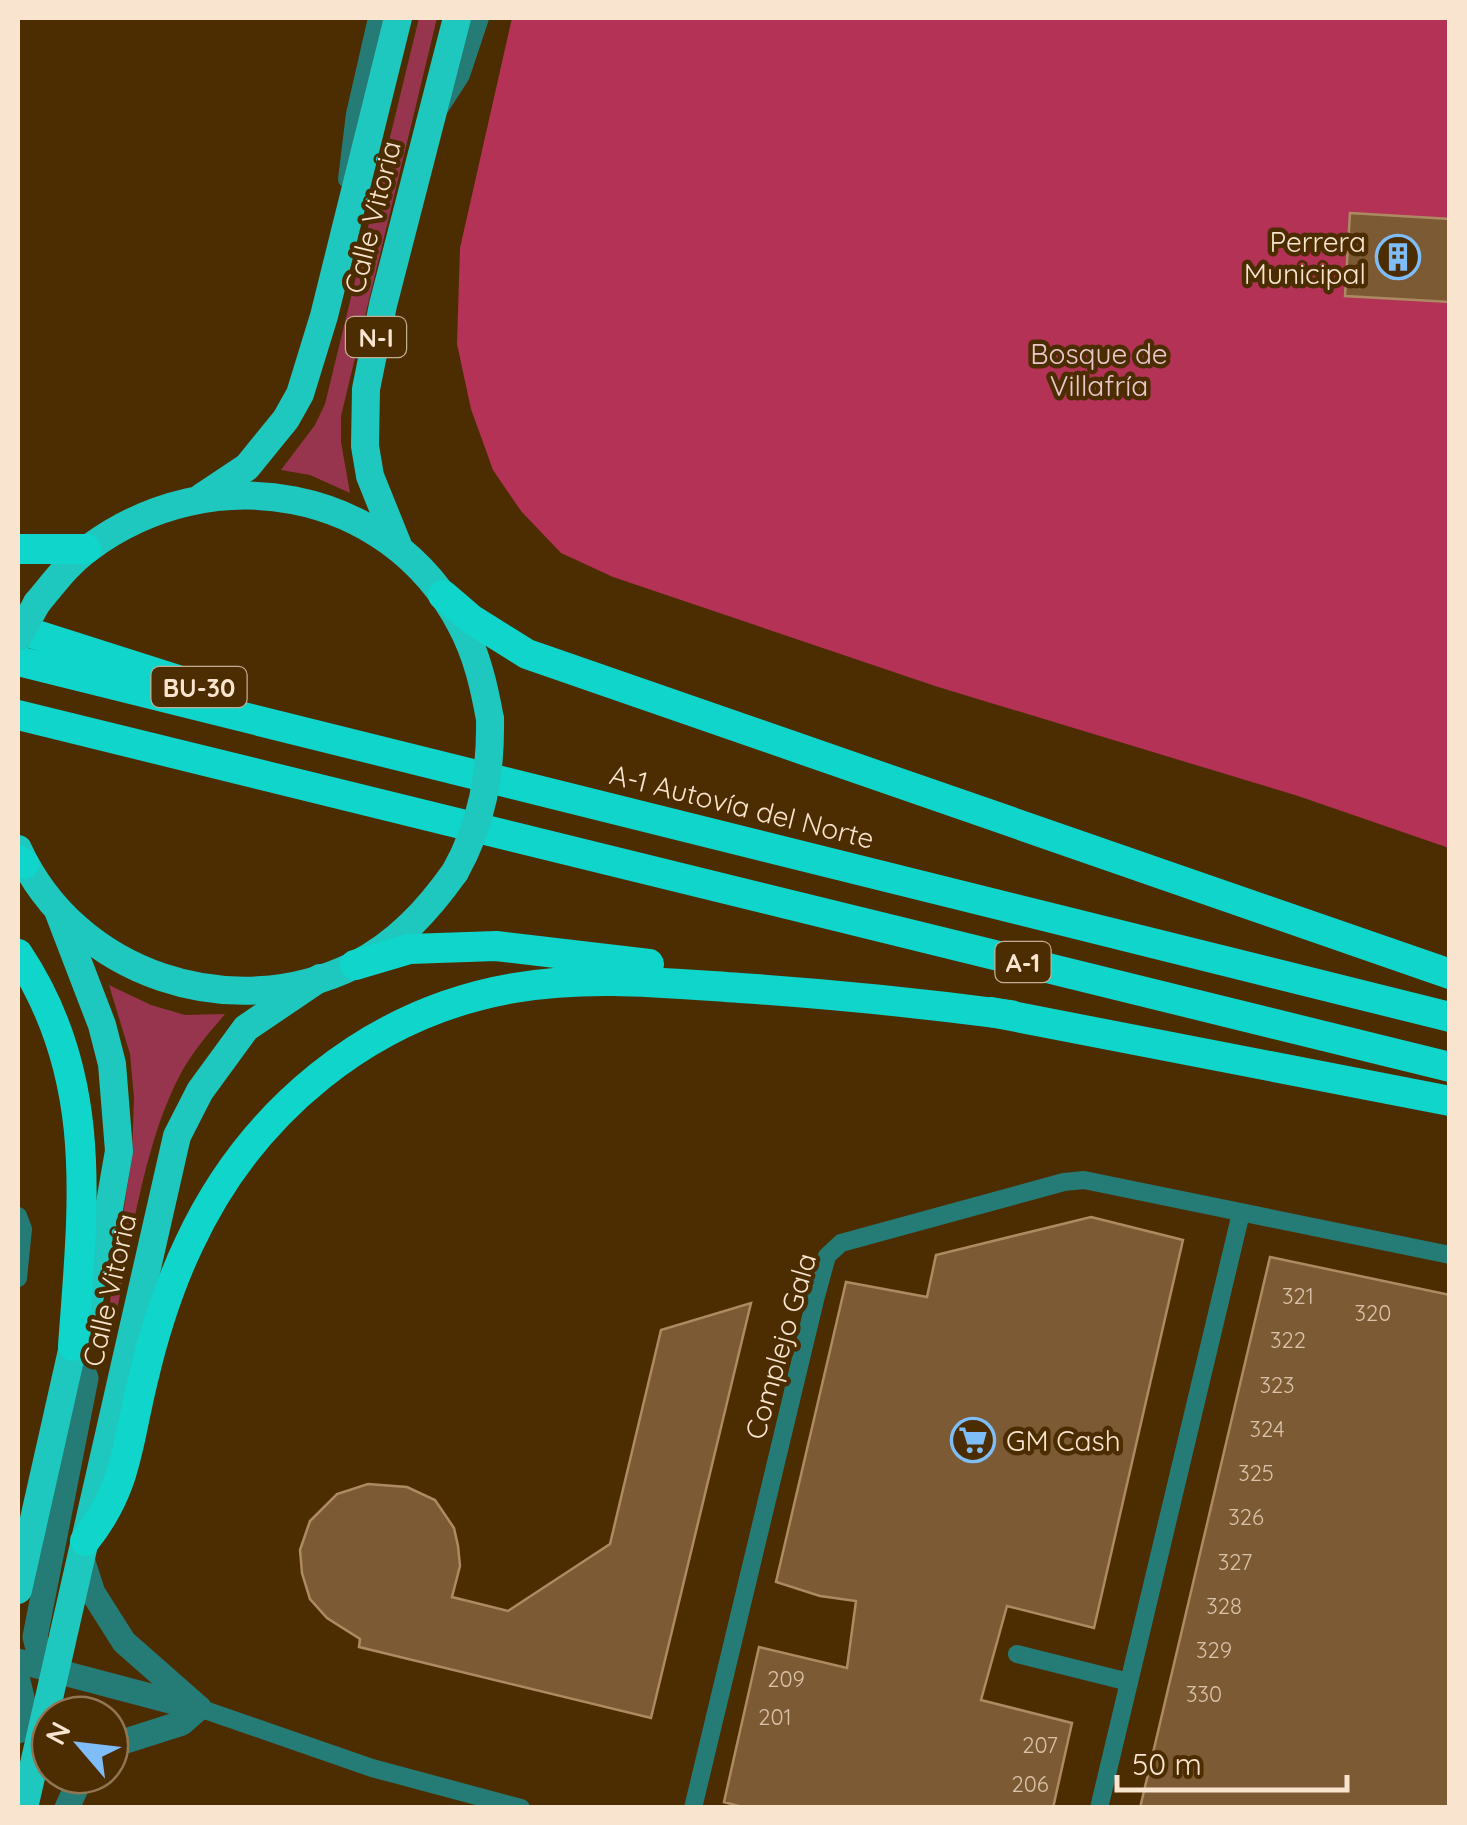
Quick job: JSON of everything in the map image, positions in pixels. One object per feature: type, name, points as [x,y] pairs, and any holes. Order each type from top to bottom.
[{"type":"highway","name":"Calle Vitoria","points":[[202,498],[246,468],[286,420],[300,394],[398,18]]},
{"type":"highway","name":"Calle Vitoria","points":[[399,550],[370,476],[364,415],[378,325],[457,18]]},
{"type":"highway","name":"N-I","points":[[18,637],[37,604],[86,549],[123,525],[170,505],[255,494],[316,505],[356,522],[399,550],[443,595],[471,646],[490,719],[484,799],[472,837],[454,872],[414,922],[355,964],[320,978],[264,991],[218,991],[168,981],[130,966],[96,945],[59,913],[20,858]]},
{"type":"highway","points":[[18,549],[86,549]]},
{"type":"highway","points":[[443,595],[471,619],[527,654],[1450,974]]},
{"type":"highway","name":"BU-30","points":[[18,628],[379,749]]},
{"type":"highway","name":"A-1 Autovía del Norte","points":[[18,661],[1450,1017]]},
{"type":"highway","name":"A-1","points":[[18,715],[1450,1067]]},
{"type":"highway","name":"Calle Vitoria","points":[[18,1590],[73,1346],[98,1272],[119,1152],[112,1064],[102,1025],[59,913]]},
{"type":"highway","points":[[355,964],[409,949],[496,946],[583,955],[1011,1015],[1450,1100]]},
{"type":"highway","points":[[18,954],[43,996],[63,1050],[79,1118],[84,1172],[73,1346]]},
{"type":"highway","name":"Calle Vitoria","points":[[24,1808],[177,1136],[200,1091],[246,1028],[320,978]]},
{"type":"highway","points":[[84,1550],[119,1488],[168,1290],[223,1179],[248,1144],[284,1106],[332,1067],[383,1034],[433,1010],[514,988],[614,979],[871,996],[1011,1015]]},
{"type":"street","name":"Calle Vitoria","points":[[57,1672],[39,1652],[34,1637],[86,1378],[73,1346]]},
{"type":"street","points":[[84,1550],[92,1593],[124,1642],[199,1708]]},
{"type":"street","points":[[18,1661],[199,1708]]},
{"type":"street","points":[[18,1681],[23,1702],[18,1731]]},
{"type":"street","points":[[130,1740],[182,1723],[199,1708]]},
{"type":"lane","points":[[337,255],[355,114],[377,18]]},
{"type":"lane","points":[[430,124],[461,75],[480,18]]},
{"type":"lane","name":"Complejo Gala","points":[[693,1808],[827,1256],[841,1243],[1064,1182],[1084,1180],[1450,1255]]},
{"type":"lane","points":[[1098,1808],[1241,1212]]},
{"type":"lane","points":[[18,1216],[23,1228],[18,1278]]},
{"type":"lane","points":[[1017,1654],[1128,1682]]},
{"type":"lane","points":[[199,1708],[372,1768],[521,1808]]},
{"type":"shaded area","points":[[419,18],[437,18],[341,416],[341,442],[350,493],[310,475],[281,470],[315,425],[325,404]]},
{"type":"shaded area","points":[[109,985],[151,1005],[185,1015],[225,1014],[185,1067],[154,1139],[108,1357],[110,1301],[132,1155],[134,1098],[130,1054]]},
{"type":"green space","name":"Bosque de Villafría","points":[[512,18],[1449,18],[1449,848],[1298,796],[935,686],[613,577],[561,553],[521,511],[493,470],[471,409],[457,344],[460,248]]},
{"type":"building","name":"Perrera Municipal","points":[[1350,213],[1450,219],[1450,302],[1345,296]]},
{"type":"building","name":"GM Cash","points":[[1091,1217],[1183,1240],[1094,1628],[1007,1606],[981,1700],[1072,1723],[1053,1808],[746,1808],[724,1802],[759,1647],[847,1668],[856,1601],[820,1596],[776,1582],[846,1282],[927,1297],[936,1255]]},
{"type":"building","points":[[1270,1257],[1450,1295],[1450,1808],[1140,1808]]},
{"type":"building","points":[[751,1303],[651,1718],[359,1647],[360,1639],[327,1618],[310,1599],[300,1550],[310,1521],[337,1494],[368,1484],[407,1487],[435,1500],[454,1528],[458,1546],[460,1566],[452,1597],[508,1611],[610,1544],[661,1330]]},
{"type":"place","name":"Perrera Municipal","points":[[1398,257]]},
{"type":"place","name":"GM Cash","points":[[973,1440]]}]
